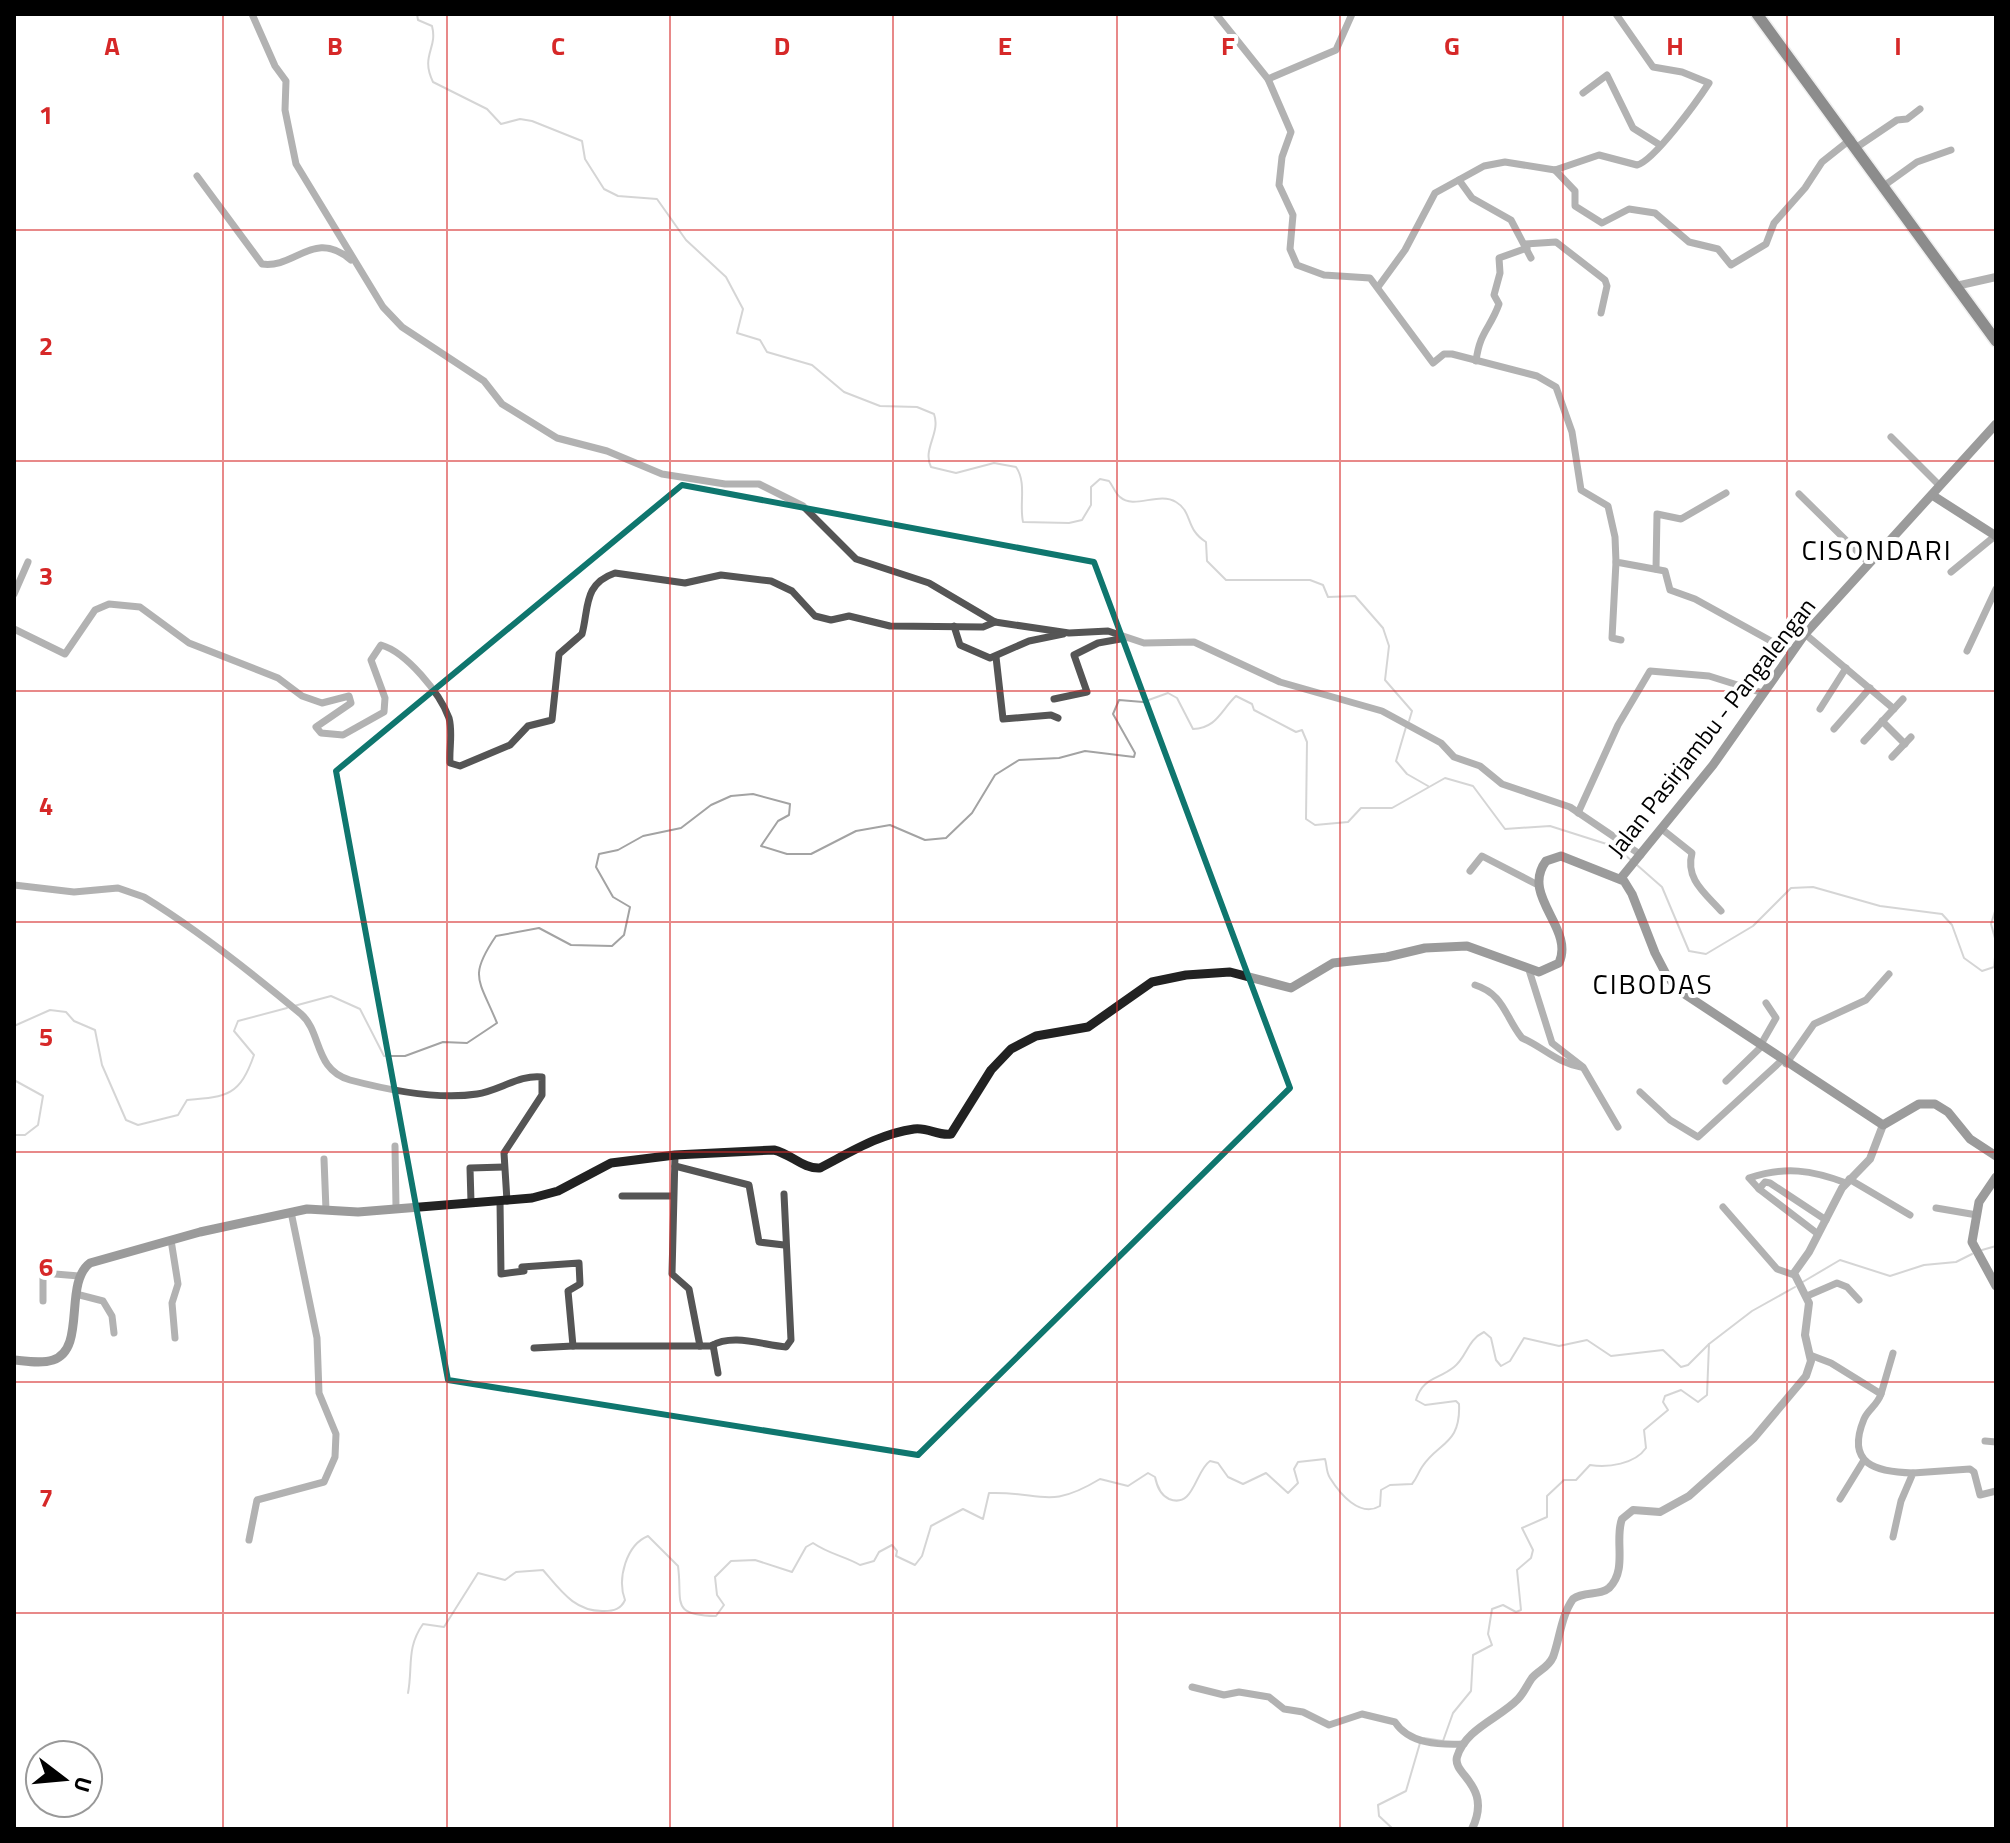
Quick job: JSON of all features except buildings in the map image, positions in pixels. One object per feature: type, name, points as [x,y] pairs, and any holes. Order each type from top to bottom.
[{"type":"highway","points":[[1757,14],[1885,185],[1996,341]]},
{"type":"main road","name":"Jalan Pasirjambu - Pangalengan","points":[[1621,878],[1663,830],[1805,634],[1996,424]]},
{"type":"main road","points":[[1932,495],[1995,536]]},
{"type":"main road","name":"Jalan Pasirjambu - Pangalengan","points":[[1538,885],[1546,861],[1561,856],[1621,878],[1632,894],[1667,976],[1680,991],[1883,1125]]},
{"type":"main road","points":[[14,1360],[51,1361],[62,1354],[72,1330],[79,1276],[90,1263],[171,1240],[291,1212],[358,1212],[546,1195],[611,1163],[768,1150],[787,1153],[815,1169],[896,1133],[917,1128],[951,1134],[991,1070],[1019,1044],[1036,1036],[1088,1027],[1138,990],[1168,978],[1230,972],[1291,988],[1333,963],[1458,946],[1484,950],[1539,972],[1555,967],[1563,950],[1538,885]]},
{"type":"main road","points":[[1883,1125],[1913,1106],[1929,1102],[1943,1107],[1980,1147],[1996,1156]]},
{"type":"main road","points":[[1996,1177],[1983,1193],[1977,1215],[1975,1250],[1996,1286]]},
{"type":"street","points":[[252,14],[275,66],[286,81],[285,110],[296,164],[343,244],[365,273],[392,319],[484,381],[502,404],[557,438],[607,451],[662,474],[725,484],[759,484],[803,506],[856,559],[945,590],[995,622],[1069,633]]},
{"type":"street","points":[[1216,14],[1268,79],[1291,132],[1278,174],[1282,195],[1293,215],[1289,238],[1291,258],[1297,265],[1324,275],[1364,275],[1378,287],[1391,310],[1433,363],[1447,353],[1537,376],[1556,387],[1572,432],[1581,490],[1606,505],[1611,514],[1616,562],[1612,638],[1621,640]]},
{"type":"street","points":[[1268,79],[1336,50],[1352,14]]},
{"type":"street","points":[[1378,287],[1405,250],[1435,193],[1484,166],[1505,162],[1555,170],[1599,155],[1631,165],[1643,164],[1660,145],[1709,83],[1682,72],[1653,67],[1616,14]]},
{"type":"street","points":[[1583,93],[1607,75],[1633,128],[1660,145]]},
{"type":"street","points":[[1555,170],[1577,193],[1575,206],[1581,213],[1602,223],[1629,209],[1655,213],[1689,242],[1718,249],[1729,265],[1766,244],[1774,223],[1805,188],[1822,162],[1897,120],[1907,119],[1920,109]]},
{"type":"street","points":[[1885,185],[1917,162],[1951,150]]},
{"type":"street","points":[[197,176],[262,264],[271,265],[313,249],[333,248],[365,273]]},
{"type":"street","points":[[1459,180],[1472,198],[1511,220],[1531,258]]},
{"type":"street","points":[[1476,361],[1481,335],[1492,322],[1499,304],[1494,295],[1500,273],[1499,258],[1526,246],[1553,241],[1605,280],[1607,286],[1601,313]]},
{"type":"street","points":[[1956,286],[1996,277]]},
{"type":"street","points":[[1891,437],[1940,486]]},
{"type":"street","points":[[1656,569],[1657,514],[1681,519],[1726,493]]},
{"type":"street","points":[[1799,494],[1869,563]]},
{"type":"street","points":[[1951,572],[1978,554],[1995,536]]},
{"type":"street","points":[[14,594],[28,562]]},
{"type":"street","points":[[1616,562],[1667,572],[1670,590],[1695,599],[1791,652]]},
{"type":"street","points":[[14,629],[65,654],[95,610],[109,604],[140,607],[189,643],[278,678],[302,696],[322,703],[349,696],[351,703],[346,710],[316,727],[321,733],[343,735],[380,716],[386,709],[371,664],[381,645],[392,648],[419,672],[447,715],[450,763],[460,766],[510,745],[528,726],[552,720],[559,654],[582,634],[586,600],[592,588],[615,573],[685,583],[721,575],[771,581],[786,586],[812,613],[825,619],[849,616],[890,626],[983,627],[995,622]]},
{"type":"street","points":[[1967,651],[1996,589]]},
{"type":"street","points":[[954,626],[962,647],[986,658],[996,657],[1029,641],[1101,630],[1151,644],[1194,642],[1280,682],[1382,711],[1441,743],[1454,757],[1488,772],[1500,782],[1581,806],[1640,856]]},
{"type":"street","points":[[1805,634],[1894,709]]},
{"type":"street","points":[[1054,699],[1087,692],[1074,655],[1098,643],[1128,638]]},
{"type":"street","points":[[996,657],[1003,719],[1051,715],[1058,718]]},
{"type":"street","points":[[1820,709],[1846,668]]},
{"type":"street","points":[[1581,806],[1618,725],[1650,671],[1709,676],[1763,693]]},
{"type":"street","points":[[1834,729],[1870,688]]},
{"type":"street","points":[[1864,741],[1903,699]]},
{"type":"street","points":[[1882,721],[1905,744]]},
{"type":"street","points":[[1892,757],[1911,737]]},
{"type":"street","points":[[1663,830],[1692,853],[1690,866],[1696,884],[1721,911]]},
{"type":"street","points":[[1470,871],[1482,856],[1538,885]]},
{"type":"street","points":[[14,885],[74,892],[118,888],[140,896],[304,1018],[332,1072],[352,1081],[419,1092],[476,1094],[526,1078],[542,1077],[542,1095],[504,1153],[501,1274],[524,1271],[522,1267],[579,1262],[580,1284],[568,1291],[573,1346]]},
{"type":"street","points":[[1529,970],[1552,1043],[1583,1067],[1618,1127]]},
{"type":"street","points":[[1640,1092],[1670,1120],[1698,1137],[1784,1062],[1814,1024],[1866,1000],[1889,974]]},
{"type":"street","points":[[1475,985],[1490,990],[1501,1001],[1522,1038],[1538,1044],[1561,1062],[1583,1067]]},
{"type":"street","points":[[1726,1081],[1761,1046],[1776,1018],[1766,1003]]},
{"type":"street","points":[[1795,1277],[1848,1181],[1870,1159],[1883,1125]]},
{"type":"street","points":[[395,1146],[396,1207]]},
{"type":"street","points":[[324,1159],[326,1210]]},
{"type":"street","points":[[700,1346],[689,1289],[672,1274],[675,1160],[749,1185],[759,1242],[784,1245]]},
{"type":"street","points":[[471,1202],[470,1168],[504,1167]]},
{"type":"street","points":[[1818,1234],[1749,1178],[1792,1169],[1812,1171],[1848,1181],[1910,1215]]},
{"type":"street","points":[[1759,1189],[1765,1182],[1770,1183],[1826,1220]]},
{"type":"street","points":[[534,1348],[700,1346],[730,1340],[789,1346],[784,1194]]},
{"type":"street","points":[[622,1196],[672,1196]]},
{"type":"street","points":[[1472,1829],[1478,1813],[1477,1793],[1457,1764],[1464,1744],[1490,1719],[1515,1702],[1532,1677],[1547,1667],[1573,1599],[1580,1594],[1602,1591],[1612,1584],[1621,1554],[1622,1519],[1633,1510],[1653,1513],[1665,1510],[1712,1478],[1754,1438],[1806,1376],[1810,1355],[1805,1342],[1806,1294],[1795,1277],[1777,1269],[1723,1207]]},
{"type":"street","points":[[1936,1208],[1977,1215]]},
{"type":"street","points":[[249,1540],[259,1498],[321,1484],[329,1475],[336,1450],[335,1429],[319,1393],[317,1338],[291,1212]]},
{"type":"street","points":[[171,1240],[178,1284],[172,1303],[175,1338]]},
{"type":"street","points":[[43,1301],[43,1273],[79,1276]]},
{"type":"street","points":[[1806,1294],[1837,1283],[1847,1287],[1859,1300]]},
{"type":"street","points":[[76,1294],[104,1301],[112,1316],[114,1333]]},
{"type":"street","points":[[713,1345],[718,1373]]},
{"type":"street","points":[[1893,1353],[1877,1406],[1864,1418],[1859,1449],[1864,1460],[1877,1471],[1913,1473],[1970,1469],[1974,1472],[1980,1495],[1996,1491]]},
{"type":"street","points":[[1810,1355],[1831,1363],[1881,1394]]},
{"type":"street","points":[[1985,1441],[1996,1442]]},
{"type":"street","points":[[1840,1499],[1864,1460]]},
{"type":"street","points":[[1893,1537],[1901,1501],[1913,1473]]},
{"type":"street","points":[[1192,1687],[1227,1695],[1239,1692],[1273,1698],[1284,1709],[1309,1714],[1326,1725],[1364,1715],[1395,1722],[1402,1734],[1416,1739],[1464,1744]]},
{"type":"highlighted area","points":[[682,485],[1094,562],[1290,1088],[918,1455],[448,1380],[336,771]]},
{"type":"waterway","points":[[417,14],[418,20],[432,26],[433,41],[428,65],[433,82],[487,109],[501,124],[520,119],[532,121],[582,141],[585,159],[604,189],[618,196],[657,199],[686,240],[726,277],[743,309],[737,333],[760,340],[767,352],[812,365],[844,392],[880,406],[917,407],[934,414],[936,421],[929,454],[931,467],[956,473],[994,463],[1016,467],[1022,487],[1023,522],[1069,523],[1082,520],[1091,505],[1091,487],[1100,479],[1109,481],[1118,495],[1126,500],[1162,498],[1181,506],[1195,532],[1206,542],[1207,561],[1226,580],[1310,580],[1323,585],[1328,597],[1355,596],[1383,628],[1389,646],[1385,680],[1412,711],[1409,721]]},
{"type":"waterway","points":[[294,1006],[331,996],[360,1009],[384,1056],[405,1056],[443,1042],[467,1043],[497,1023],[479,978],[482,961],[496,936],[539,928],[571,945],[612,946],[624,935],[630,907],[613,897],[596,867],[599,854],[618,850],[643,836],[681,828],[711,805],[731,796],[753,794],[790,804],[789,815],[778,821],[761,846],[787,854],[811,854],[856,831],[890,825],[925,840],[946,838],[972,813],[995,775],[1019,760],[1059,758],[1085,751],[1134,757],[1135,753],[1113,714],[1119,700],[1143,702],[1168,693],[1177,698],[1193,729],[1213,722],[1236,696],[1252,704],[1254,710],[1296,732],[1302,730],[1307,742],[1306,819],[1315,825],[1348,822],[1361,808],[1392,808],[1445,778],[1473,786],[1505,829],[1550,826],[1616,847],[1632,861]]},
{"type":"waterway","points":[[1406,727],[1396,761],[1407,774],[1428,786]]},
{"type":"waterway","points":[[1637,865],[1662,887],[1689,951],[1706,954],[1753,926],[1791,888],[1813,887],[1880,906],[1942,914],[1952,925],[1964,958],[1982,971],[1994,967],[1996,947]]},
{"type":"waterway","points":[[1996,908],[1991,924],[1996,942]]},
{"type":"waterway","points":[[14,1026],[50,1010],[66,1012],[74,1021],[95,1030],[102,1065],[126,1120],[138,1125],[178,1115],[187,1100],[231,1091],[243,1078],[254,1055],[234,1031],[238,1021],[287,1008]]},
{"type":"waterway","points":[[14,1080],[43,1096],[38,1125],[25,1135],[14,1135]]},
{"type":"waterway","points":[[1982,1250],[1996,1246]]},
{"type":"waterway","points":[[1801,1283],[1840,1260],[1890,1276],[1924,1265],[1956,1262],[1972,1254]]},
{"type":"waterway","points":[[1424,1738],[1443,1741],[1453,1713],[1471,1691],[1473,1655],[1492,1645],[1488,1634],[1492,1609],[1503,1605],[1516,1612],[1521,1610],[1517,1570],[1531,1558],[1533,1550],[1522,1528],[1547,1517],[1547,1496],[1564,1480],[1576,1480],[1590,1465],[1621,1464],[1641,1453],[1646,1448],[1644,1430],[1668,1410],[1663,1402],[1665,1396],[1681,1390],[1698,1402],[1707,1395],[1709,1344],[1752,1311],[1795,1287]]},
{"type":"waterway","points":[[408,1693],[412,1650],[423,1624],[444,1627],[478,1573],[505,1580],[516,1572],[543,1570],[577,1604],[594,1610],[614,1610],[625,1600],[622,1582],[629,1555],[640,1540],[648,1536],[678,1566],[681,1604],[685,1609],[691,1613],[716,1616],[724,1605],[717,1595],[715,1577],[731,1561],[755,1560],[792,1572],[806,1547],[813,1543],[860,1565],[874,1561],[879,1552],[892,1545],[897,1551],[896,1556],[915,1565],[922,1556],[931,1526],[963,1509],[983,1519],[989,1493],[1056,1497],[1082,1489],[1100,1479],[1128,1486],[1148,1473],[1155,1477],[1163,1495],[1177,1501],[1189,1494],[1210,1461],[1218,1463],[1228,1477],[1243,1484],[1266,1473],[1288,1493],[1298,1483],[1294,1469],[1298,1462],[1325,1459],[1329,1476],[1345,1497],[1358,1507],[1373,1509],[1380,1506],[1381,1490],[1390,1485],[1412,1484],[1428,1459],[1452,1435],[1459,1417],[1456,1401],[1425,1405],[1416,1400],[1423,1387],[1454,1367],[1474,1339],[1484,1332],[1491,1338],[1496,1360],[1501,1366],[1510,1361],[1524,1338],[1559,1346],[1587,1340],[1611,1356],[1663,1350],[1681,1367],[1688,1365],[1709,1344]]},
{"type":"waterway","points":[[1393,1829],[1379,1816],[1378,1805],[1406,1791],[1420,1743]]},
{"type":"district","name":"CISONDARI","points":[[1877,549]]},
{"type":"district","name":"CIBODAS","points":[[1653,983]]}]
